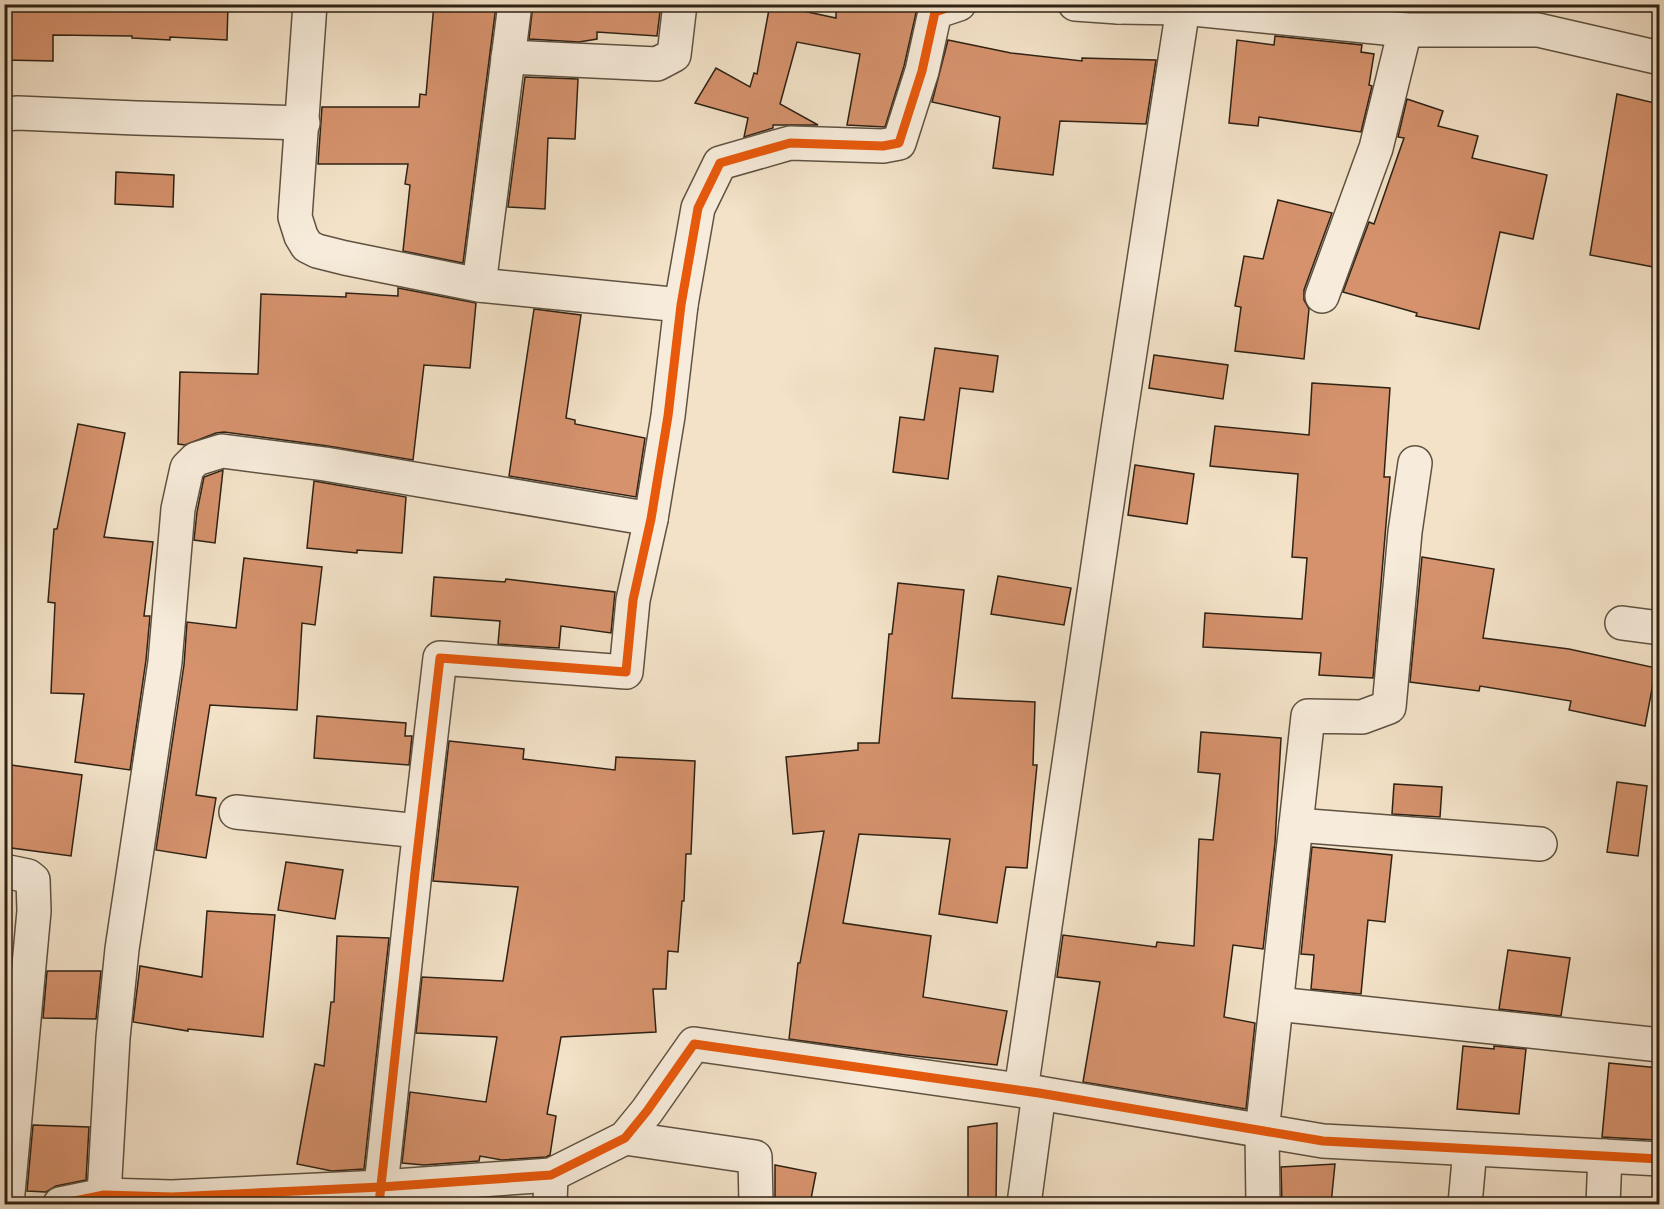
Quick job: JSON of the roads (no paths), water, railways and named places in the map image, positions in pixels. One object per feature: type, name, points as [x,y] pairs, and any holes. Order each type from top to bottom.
[{"type":"street","points":[[310,4],[295,217],[307,246],[345,258],[479,285],[681,305]]},
{"type":"street","points":[[479,285],[515,4]]},
{"type":"street","points":[[508,57],[657,64],[674,55],[680,4]]},
{"type":"street","points":[[1075,4],[1183,8],[1405,30],[1538,30],[1659,58]]},
{"type":"street","points":[[380,1196],[440,658],[626,672],[633,600],[651,519],[668,416],[681,305],[699,208],[720,163],[790,143],[883,146],[899,142],[941,7]]},
{"type":"street","points":[[1024,1204],[1030,1091],[1116,436],[1183,8]]},
{"type":"street","points":[[1322,296],[1376,148],[1405,30]]},
{"type":"street","points":[[4,114],[303,123]]},
{"type":"street","points":[[104,1195],[113,1038],[122,949],[165,662],[178,509],[187,468],[196,459],[222,452],[325,464],[651,519]]},
{"type":"street","points":[[1263,1204],[1263,1132],[1308,716],[1362,717],[1389,707],[1405,532],[1415,463]]},
{"type":"street","points":[[1622,623],[1659,628]]},
{"type":"street","points":[[236,812],[419,831]]},
{"type":"street","points":[[1296,825],[1540,844]]},
{"type":"street","points":[[4,871],[28,876],[33,880],[34,911],[7,1204]]},
{"type":"street","points":[[1277,1004],[1659,1045]]},
{"type":"street","points":[[60,1204],[104,1195],[380,1196],[550,1190],[625,1138],[694,1044],[1030,1091],[1323,1141],[1659,1159]]},
{"type":"street","points":[[625,1138],[755,1157],[756,1204]]},
{"type":"street","points":[[1465,1204],[1470,1149]]},
{"type":"street","points":[[1604,1204],[1605,1156]]}]
